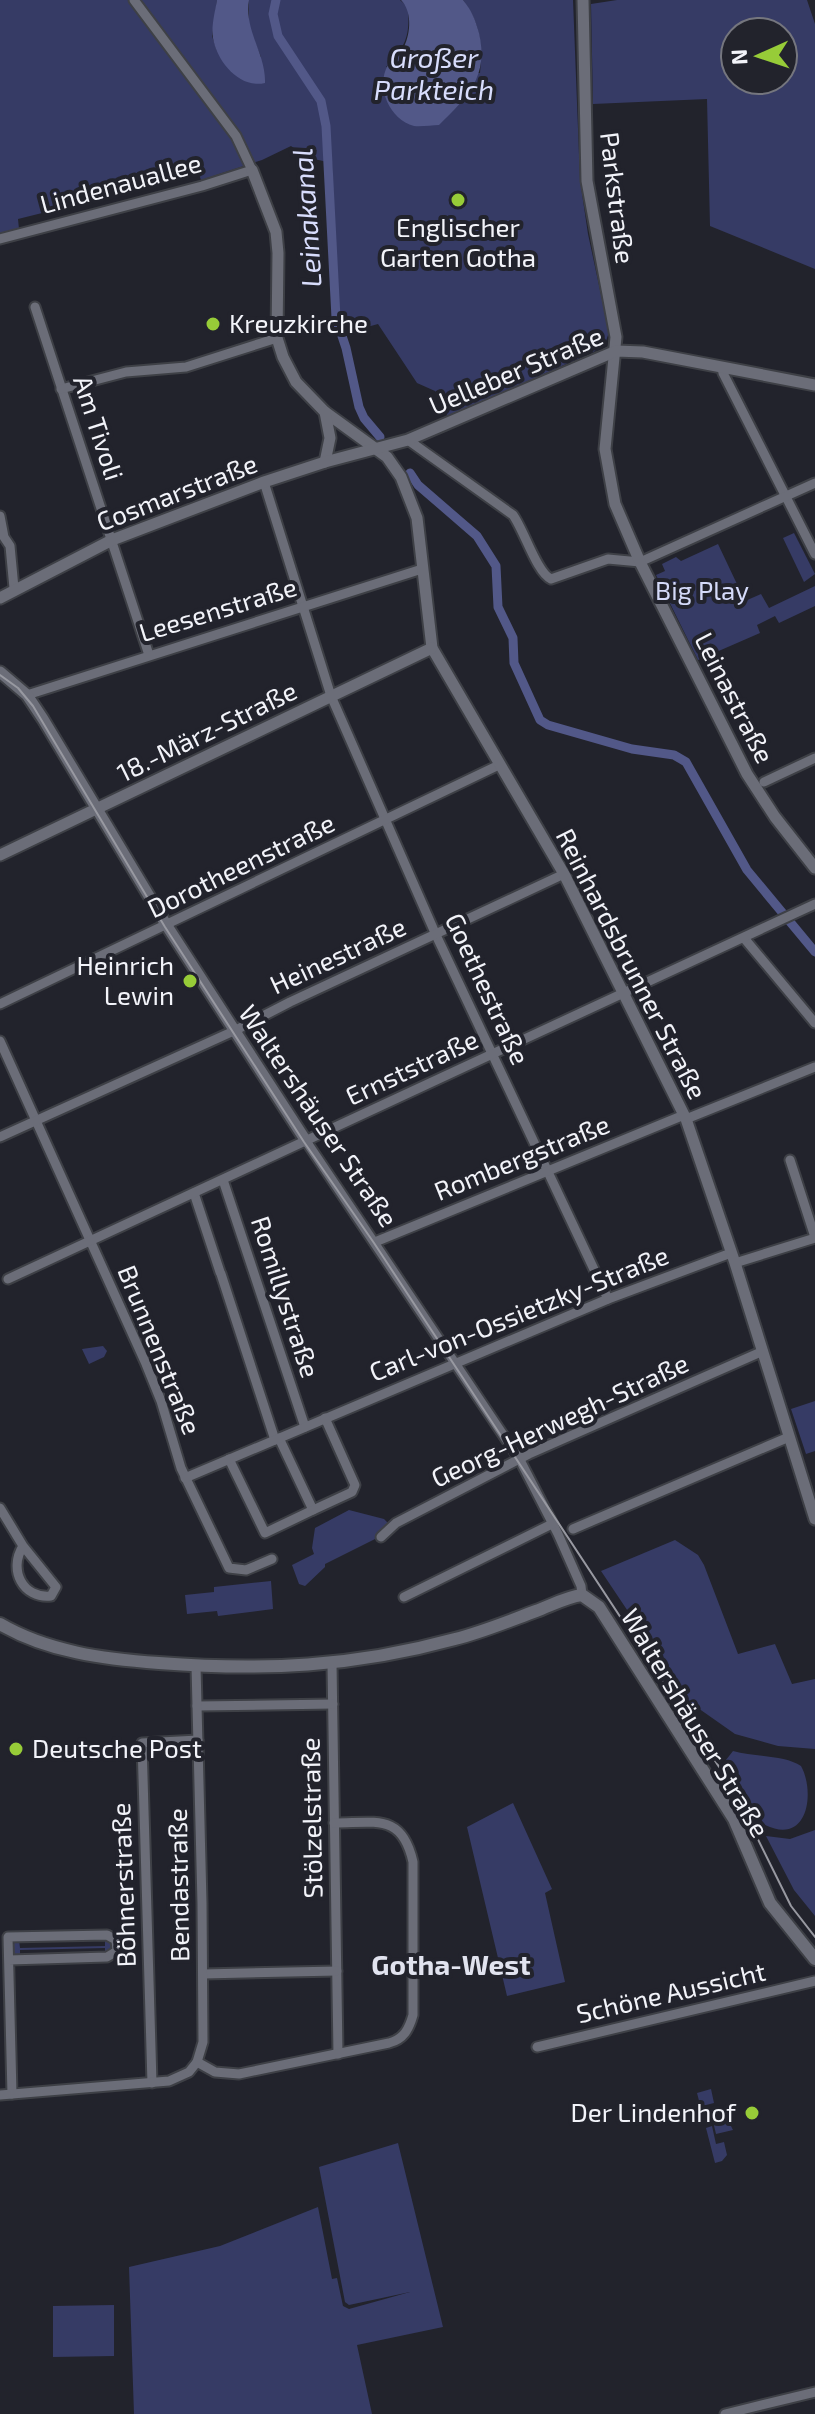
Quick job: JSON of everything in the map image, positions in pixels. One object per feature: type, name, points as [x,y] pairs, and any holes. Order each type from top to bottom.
[{"type":"main road","points":[[0,1624],[61,1649],[120,1660],[282,1668],[332,1664],[413,1649],[481,1632],[577,1596]]},
{"type":"main road","name":"Waltershäuser Straße","points":[[577,1596],[599,1607],[734,1819],[770,1903],[815,1959]]},
{"type":"street","points":[[61,389],[126,372],[186,367],[277,338],[277,241],[274,225],[252,170],[236,136],[134,0]]},
{"type":"street","name":"Parkstraße","points":[[583,0],[587,181],[615,326],[616,351]]},
{"type":"street","name":"Lindenauallee","points":[[0,239],[252,170]]},
{"type":"street","name":"Am Tivoli","points":[[35,307],[149,655]]},
{"type":"street","name":"Reinhardsbrunner Straße","points":[[277,338],[292,375],[325,412],[395,466],[417,518],[432,648],[564,874],[685,1117],[815,1519]]},
{"type":"street","name":"Uelleber Straße","points":[[377,450],[408,440],[616,351],[631,350],[815,385]]},
{"type":"street","name":"Leinastraße","points":[[616,351],[605,460],[622,523],[747,774],[775,817],[815,868]]},
{"type":"street","points":[[722,367],[815,554]]},
{"type":"street","points":[[325,412],[330,438],[325,462]]},
{"type":"street","points":[[408,440],[513,515],[547,578],[608,559],[640,562],[815,483]]},
{"type":"street","name":"Cosmarstraße","points":[[0,598],[14,588],[112,540],[264,482],[325,462],[377,450]]},
{"type":"street","name":"Goethestraße","points":[[264,482],[331,696],[436,935],[608,1299]]},
{"type":"street","points":[[0,516],[4,537],[10,546],[14,588]]},
{"type":"street","name":"Leesenstraße","points":[[27,695],[422,569]]},
{"type":"street","name":"18.-März-Straße","points":[[0,855],[432,648]]},
{"type":"street","name":"Waltershäuser Straße","points":[[0,672],[27,695],[234,1031],[520,1460],[581,1586],[577,1596]]},
{"type":"street","points":[[764,782],[815,758]]},
{"type":"street","name":"Dorotheenstraße","points":[[0,1004],[499,765]]},
{"type":"street","name":"Heinestraße","points":[[0,1137],[234,1031],[564,874]]},
{"type":"street","name":"Ernststraße","points":[[89,1240],[815,904]]},
{"type":"street","points":[[744,938],[815,1023]]},
{"type":"street","name":"Brunnenstraße","points":[[0,1041],[161,1401],[185,1478]]},
{"type":"street","name":"Rombergstraße","points":[[375,1242],[815,1067]]},
{"type":"street","points":[[790,1160],[815,1238]]},
{"type":"street","name":"Romillystraße","points":[[223,1180],[305,1427]]},
{"type":"street","name":"Romillystraße","points":[[194,1193],[277,1439]]},
{"type":"street","name":"Carl-von-Ossietzky-Straße","points":[[185,1478],[608,1299],[733,1258],[815,1238]]},
{"type":"street","points":[[8,1279],[89,1240]]},
{"type":"street","name":"Georg-Herwegh-Straße","points":[[381,1537],[396,1523],[529,1454],[763,1351]]},
{"type":"street","points":[[229,1459],[265,1533],[352,1492],[355,1485],[325,1418]]},
{"type":"street","points":[[573,1529],[789,1437]]},
{"type":"street","points":[[277,1439],[313,1510]]},
{"type":"street","points":[[185,1478],[229,1568],[246,1570],[272,1559]]},
{"type":"street","points":[[0,1508],[23,1546],[56,1587],[51,1596],[40,1595],[18,1578],[18,1554],[23,1546]]},
{"type":"street","points":[[404,1597],[552,1524]]},
{"type":"street","name":"Stölzelstraße","points":[[332,1664],[338,2054]]},
{"type":"street","name":"Bendastraße","points":[[196,1666],[203,1974],[203,2042],[197,2062]]},
{"type":"street","points":[[197,1706],[333,1704]]},
{"type":"street","name":"Böhnerstraße","points":[[152,2083],[142,1743],[198,1740]]},
{"type":"street","points":[[0,2095],[152,2083],[178,2078],[197,2062],[215,2072],[239,2074],[394,2042],[409,2029],[413,2015],[413,1862],[408,1842],[400,1830],[389,1823],[334,1823]]},
{"type":"street","points":[[9,1960],[107,1957],[112,1956],[118,1946],[116,1940],[107,1935],[8,1937],[12,2094]]},
{"type":"street","points":[[203,1974],[337,1971]]},
{"type":"street","name":"Schöne Aussicht","points":[[537,2047],[815,1981]]},
{"type":"street","points":[[725,2414],[815,2392]]},
{"type":"green space","name":"Englischer Garten Gotha","points":[[0,0],[217,0],[212,36],[217,51],[261,57],[249,28],[249,0],[400,0],[408,7],[407,34],[402,47],[386,67],[480,73],[479,35],[463,0],[573,0],[580,180],[609,332],[604,347],[448,417],[435,391],[417,383],[378,324],[342,334],[337,292],[332,163],[305,157],[291,146],[262,160],[201,180],[199,174],[18,219],[19,229],[0,234]]},
{"type":"green space","points":[[617,0],[807,0],[815,24],[815,269],[710,226],[707,99],[593,104],[591,4]]},
{"type":"green space","points":[[794,533],[815,574],[804,582],[783,538]]},
{"type":"green space","name":"Big Play","points":[[718,544],[745,601],[761,594],[769,608],[815,586],[815,606],[779,623],[775,616],[757,625],[760,633],[698,660],[656,575],[665,571],[662,564],[676,557],[681,561]]},
{"type":"green space","points":[[103,1346],[107,1351],[104,1357],[89,1364],[82,1349]]},
{"type":"green space","points":[[815,1401],[815,1451],[806,1454],[791,1409]]},
{"type":"green space","points":[[349,1510],[384,1519],[389,1524],[379,1537],[325,1564],[305,1586],[299,1584],[292,1565],[314,1554],[315,1528]]},
{"type":"green space","points":[[675,1540],[698,1555],[704,1565],[738,1654],[775,1644],[792,1684],[815,1679],[815,1749],[778,1746],[735,1734],[688,1701],[601,1571]]},
{"type":"green space","points":[[271,1581],[273,1609],[218,1616],[217,1611],[187,1614],[185,1595],[214,1592],[214,1587]]},
{"type":"green space","points":[[733,1751],[787,1760],[801,1766],[807,1801],[805,1813],[799,1822],[791,1828],[780,1830],[765,1825],[722,1765]]},
{"type":"green space","points":[[513,1803],[552,1889],[545,1893],[565,1982],[507,1996],[467,1827]]},
{"type":"green space","points":[[815,1830],[815,1916],[794,1890],[766,1836],[790,1839]]},
{"type":"green space","points":[[105,1939],[112,1942],[112,1950],[105,1955],[105,1948],[20,1950],[20,1957],[12,1952],[13,1944],[19,1940],[20,1948],[105,1946]]},
{"type":"green space","points":[[711,2089],[714,2103],[706,2105],[711,2122],[705,2124],[697,2093]]},
{"type":"green space","points":[[728,2109],[728,2120],[733,2130],[716,2134],[711,2113]]},
{"type":"green space","points":[[712,2126],[716,2144],[724,2142],[727,2155],[715,2163],[706,2128]]},
{"type":"green space","points":[[398,2143],[443,2327],[357,2345],[372,2414],[134,2414],[129,2267],[220,2246],[318,2207],[332,2279],[337,2278],[343,2306],[349,2309],[410,2292],[349,2305],[345,2302],[319,2167]]},
{"type":"green space","points":[[114,2305],[114,2356],[53,2357],[53,2306]]},
{"type":"water","points":[[217,0],[249,0],[250,22],[265,83],[256,84],[239,78],[219,56],[213,33]]},
{"type":"water","name":"Großer Parkteich","points":[[401,0],[463,0],[478,28],[481,62],[474,85],[439,125],[414,126],[405,123],[387,102],[384,74],[403,49],[408,35],[409,16]]},
{"type":"waterway","name":"Leinakanal","points":[[276,0],[273,14],[278,36],[321,101],[326,126],[336,318],[359,407],[380,437]]},
{"type":"waterway","name":"Leinakanal","points":[[410,473],[418,485],[477,536],[496,566],[498,607],[513,638],[514,663],[540,720],[632,749],[674,755],[686,762],[747,870],[815,952]]},
{"type":"tram line","points":[[0,675],[18,688],[33,706],[165,927],[304,1142],[374,1243],[731,1785],[791,1906],[815,1937]]},
{"type":"place","name":"Englischer Garten Gotha","points":[[458,200]]},
{"type":"place","name":"Kreuzkirche","points":[[213,324]]},
{"type":"place","name":"Heinrich Lewin","points":[[190,981]]},
{"type":"place","name":"Deutsche Post","points":[[16,1749]]},
{"type":"place","name":"Der Lindenhof","points":[[752,2113]]},
{"type":"district","name":"Gotha-West","points":[[451,1965]]}]
